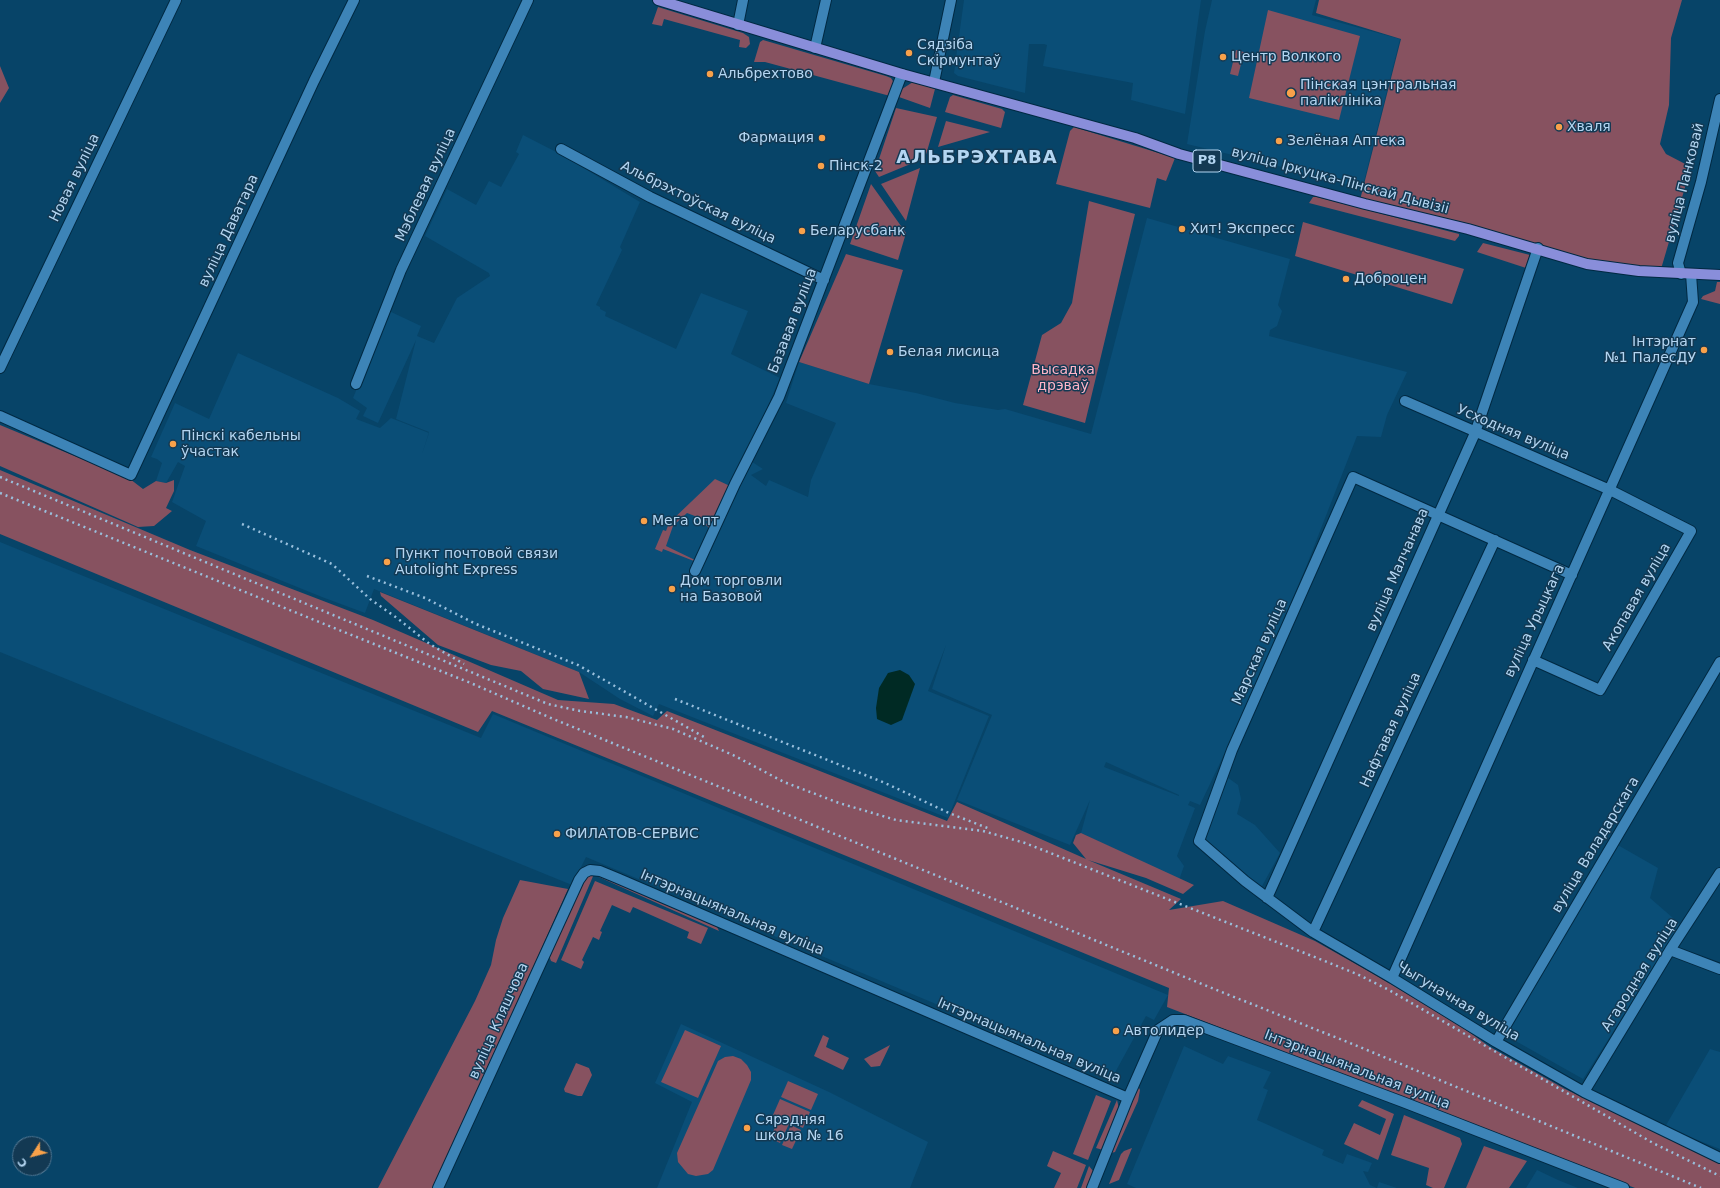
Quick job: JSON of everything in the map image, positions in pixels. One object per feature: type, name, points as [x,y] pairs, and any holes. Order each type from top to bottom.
[{"type":"main road","name":"вуліца Іркуцка-Пінскай Дывізіі","points":[[658,0],[902,74],[1135,138],[1179,154],[1538,248],[1600,267],[1686,274],[1720,275]]},
{"type":"street","name":"Новая вуліца","points":[[0,368],[176,0]]},
{"type":"street","name":"вуліца Даватара","points":[[0,416],[131,475],[311,88],[354,0]]},
{"type":"street","name":"Мэблевая вуліца","points":[[356,384],[401,270],[528,0]]},
{"type":"street","points":[[738,25],[743,0]]},
{"type":"street","points":[[815,48],[826,0]]},
{"type":"street","points":[[934,82],[951,0]]},
{"type":"street","name":"Базавая вуліца","points":[[695,571],[735,484],[779,397],[902,74]]},
{"type":"street","name":"вуліца Панковай","points":[[1686,274],[1678,263],[1701,182],[1720,99]]},
{"type":"street","name":"Альбрэхтоўская вуліца","points":[[561,149],[650,197],[824,280]]},
{"type":"street","name":"вуліца Малчанава","points":[[1267,898],[1475,433],[1538,248]]},
{"type":"street","name":"вуліца Урыцкага","points":[[1392,978],[1693,302],[1686,274]]},
{"type":"street","name":"Усходняя вуліца","points":[[1405,401],[1475,433],[1610,490]]},
{"type":"street","name":"Марская вуліца","points":[[1198,841],[1232,750],[1353,477],[1438,515]]},
{"type":"street","name":"Акопавая вуліца","points":[[1533,660],[1600,690],[1691,531],[1610,490]]},
{"type":"street","points":[[1438,515],[1572,575]]},
{"type":"street","name":"Нафтавая вуліца","points":[[1313,932],[1495,540]]},
{"type":"street","name":"вуліца Валадарскага","points":[[1496,1042],[1720,662]]},
{"type":"street","name":"Чыгуначная вуліца","points":[[1198,841],[1267,898],[1313,932],[1392,978],[1496,1042],[1584,1092],[1720,1158]]},
{"type":"street","name":"Інтэрнацыянальная вуліца","points":[[590,870],[600,871],[617,878],[1128,1098],[1158,1030],[1173,1020],[1184,1020],[1403,1102],[1624,1188]]},
{"type":"street","name":"вуліца Кляшчова","points":[[438,1188],[579,880],[584,873],[590,870]]},
{"type":"street","name":"Агародная вуліца","points":[[1584,1092],[1670,950],[1720,873]]},
{"type":"street","points":[[1670,950],[1720,969]]},
{"type":"street","points":[[1092,1188],[1128,1098]]},
{"type":"shaded area","points":[[964,0],[1201,0],[1185,114],[1131,100],[1133,83],[1043,66],[1047,45],[1044,44],[1029,44],[1025,93],[958,76],[954,73]]},
{"type":"shaded area","name":"Пінская цэнтральная паліклініка","points":[[1212,0],[1316,0],[1312,15],[1400,39],[1362,189],[1299,171],[1187,144],[1205,31]]},
{"type":"shaded area","points":[[523,135],[562,155],[640,202],[620,247],[622,250],[596,305],[606,312],[605,316],[676,349],[701,293],[748,311],[731,354],[780,378],[747,454],[743,456],[763,469],[751,475],[766,486],[769,480],[808,497],[811,480],[836,423],[786,403],[799,362],[869,384],[916,393],[955,403],[998,410],[1005,409],[1091,434],[1147,218],[1290,259],[1278,305],[1282,311],[1277,326],[1270,330],[1269,336],[1407,372],[1387,415],[1381,437],[1357,436],[1306,567],[1247,706],[1200,805],[1190,801],[1188,805],[1195,808],[1177,856],[1184,866],[1179,880],[1081,833],[1090,800],[1070,845],[957,800],[992,715],[932,689],[946,645],[928,691],[989,716],[948,818],[659,704],[653,716],[620,699],[579,672],[374,589],[365,613],[196,546],[206,521],[172,502],[185,466],[178,462],[166,483],[156,481],[162,463],[151,457],[175,403],[209,419],[238,353],[338,398],[360,411],[356,419],[380,428],[391,418],[429,433],[396,419],[416,340],[378,423],[363,416],[367,408],[353,398],[389,311],[421,326],[417,336],[434,343],[457,298],[490,276],[489,273],[425,236],[447,189],[476,205],[489,181],[501,187],[519,154],[516,152]],"holes":[[[1106,762],[1179,795],[1104,767]]]},
{"type":"shaded area","points":[[0,542],[481,738],[493,714],[1168,995],[1154,1020],[1146,1016],[1112,1078],[586,857],[572,885],[0,652]]},
{"type":"shaded area","points":[[900,670],[909,675],[915,684],[902,720],[891,725],[877,719],[876,708],[879,688],[888,673]]},
{"type":"shaded area","points":[[1227,777],[1238,785],[1241,799],[1237,814],[1255,825],[1280,853],[1261,888],[1202,842]]},
{"type":"shaded area","points":[[1616,844],[1658,868],[1650,898],[1681,925],[1583,1079],[1505,1035]]},
{"type":"shaded area","name":"Сярэдняя школа № 16","points":[[681,1024],[829,1092],[928,1142],[910,1188],[657,1188],[692,1102],[655,1083]]},
{"type":"shaded area","points":[[1184,1046],[1223,1064],[1228,1056],[1271,1072],[1263,1088],[1268,1090],[1257,1120],[1324,1150],[1322,1155],[1343,1164],[1347,1154],[1372,1163],[1368,1172],[1363,1171],[1370,1185],[1377,1188],[1136,1188],[1127,1184]]},
{"type":"shaded area","points":[[1710,1049],[1720,1052],[1720,1149],[1665,1127]]},
{"type":"shaded area","points":[[1537,1170],[1558,1180],[1578,1188],[1526,1188]]},
{"type":"shaded area","points":[[1379,1182],[1397,1188],[1377,1188]]},
{"type":"green space","points":[[1319,0],[1682,0],[1671,38],[1669,105],[1660,144],[1666,154],[1691,167],[1661,269],[1616,266],[1360,200],[1401,39],[1316,13]]},
{"type":"green space","points":[[658,7],[743,33],[749,37],[750,44],[746,48],[739,47],[740,40],[664,19],[662,26],[652,24]]},
{"type":"green space","points":[[1268,10],[1360,36],[1339,120],[1249,98]]},
{"type":"green space","points":[[763,40],[891,78],[894,83],[890,96],[765,62],[754,62],[760,42]]},
{"type":"green space","points":[[1236,50],[1244,52],[1238,76],[1230,74]]},
{"type":"green space","points":[[0,66],[9,88],[0,103]]},
{"type":"green space","points":[[913,82],[935,89],[930,108],[899,97],[902,89]]},
{"type":"green space","points":[[953,95],[1002,109],[1005,112],[1001,128],[945,112],[950,97]]},
{"type":"green space","points":[[896,108],[937,117],[925,158],[879,177],[875,171]]},
{"type":"green space","points":[[946,121],[990,132],[938,147]]},
{"type":"green space","points":[[1074,127],[1175,158],[1166,181],[1157,178],[1150,208],[1056,184],[1070,131]]},
{"type":"green space","points":[[920,168],[906,221],[881,184]]},
{"type":"green space","points":[[871,184],[906,233],[898,260],[850,244]]},
{"type":"green space","points":[[1313,197],[1459,234],[1459,236],[1455,241],[1309,203]]},
{"type":"green space","name":"Высадка дрэваў","points":[[1089,201],[1135,214],[1085,423],[1023,405],[1042,335],[1061,323],[1072,303]]},
{"type":"green space","points":[[1303,222],[1464,269],[1452,304],[1295,256]]},
{"type":"green space","points":[[1483,243],[1530,255],[1526,268],[1477,252]]},
{"type":"green space","points":[[846,254],[903,270],[869,384],[799,362]]},
{"type":"green space","points":[[1717,282],[1720,282],[1720,304],[1701,299],[1703,296],[1715,291]]},
{"type":"green space","points":[[0,425],[130,479],[143,489],[156,481],[166,483],[174,480],[174,491],[166,508],[172,511],[154,526],[138,527],[0,466]]},
{"type":"green space","points":[[0,470],[190,550],[373,620],[558,700],[614,704],[657,720],[667,711],[947,821],[957,802],[1086,859],[1073,843],[1076,835],[1081,833],[1194,885],[1183,894],[1146,878],[1088,860],[1181,899],[1169,910],[1223,901],[1315,941],[1462,1027],[1490,1047],[1565,1089],[1720,1164],[1720,1188],[1635,1188],[1167,1007],[1169,988],[492,711],[478,732],[0,534]]},
{"type":"green space","points":[[715,479],[730,486],[709,528],[706,525],[708,521],[687,513],[673,526],[666,546],[695,560],[694,561],[663,549],[662,552],[655,549],[663,530],[666,531],[669,523]]},
{"type":"green space","points":[[380,592],[579,672],[589,699],[543,689],[521,671],[491,665],[438,645],[381,596]]},
{"type":"green space","points":[[589,874],[594,874],[556,963],[551,961],[549,955],[582,880]]},
{"type":"green space","points":[[601,876],[717,927],[719,931],[599,877]]},
{"type":"green space","points":[[520,880],[568,889],[441,1173],[433,1188],[378,1188],[475,1001],[491,965],[496,940],[503,918]]},
{"type":"green space","points":[[595,881],[708,928],[701,944],[687,938],[689,932],[633,907],[630,913],[612,905],[600,931],[602,932],[599,940],[593,937],[582,960],[584,962],[581,969],[561,960]]},
{"type":"green space","points":[[685,1030],[721,1046],[698,1098],[661,1082]]},
{"type":"green space","points":[[823,1035],[829,1038],[826,1047],[849,1058],[843,1070],[814,1056]]},
{"type":"green space","points":[[890,1045],[880,1066],[871,1067],[864,1059]]},
{"type":"green space","points":[[733,1056],[741,1059],[747,1065],[751,1072],[751,1080],[713,1170],[708,1174],[696,1176],[688,1174],[678,1162],[677,1153],[718,1061],[725,1057]]},
{"type":"green space","points":[[576,1063],[589,1068],[592,1075],[582,1096],[565,1092],[564,1089]]},
{"type":"green space","points":[[788,1081],[818,1094],[811,1110],[781,1097]]},
{"type":"green space","points":[[1138,1086],[1140,1090],[1138,1101],[1115,1152],[1110,1153]]},
{"type":"green space","points":[[1096,1095],[1111,1101],[1088,1160],[1073,1154]]},
{"type":"green space","points":[[780,1099],[810,1112],[803,1128],[773,1115]]},
{"type":"green space","points":[[1117,1100],[1119,1109],[1103,1150],[1096,1148]]},
{"type":"green space","points":[[1362,1100],[1394,1114],[1378,1160],[1344,1144],[1354,1123],[1380,1135],[1386,1119],[1358,1106]]},
{"type":"green space","points":[[1404,1115],[1460,1138],[1462,1144],[1444,1188],[1433,1188],[1426,1185],[1429,1168],[1391,1155]]},
{"type":"green space","points":[[779,1119],[789,1124],[780,1143],[770,1138]]},
{"type":"green space","points":[[791,1125],[801,1130],[792,1149],[782,1145]]},
{"type":"green space","points":[[1484,1146],[1527,1161],[1509,1188],[1466,1188]]},
{"type":"green space","points":[[1132,1148],[1119,1180],[1109,1184],[1121,1154]]},
{"type":"green space","points":[[1053,1151],[1086,1165],[1077,1188],[1054,1188],[1061,1173],[1047,1166]]},
{"type":"green space","points":[[1089,1166],[1093,1171],[1088,1188],[1081,1188]]},
{"type":"railway","points":[[0,477],[548,704],[580,711],[626,717],[673,729],[733,755],[784,782],[839,803],[896,820],[983,831],[1025,843],[1357,974],[1389,990],[1653,1143],[1720,1176]]},
{"type":"railway","points":[[0,493],[473,684],[551,718],[1350,1043],[1701,1188]]},
{"type":"railway","points":[[242,524],[332,564],[370,599],[431,645],[464,664]]},
{"type":"railway","points":[[367,576],[425,598],[476,624],[578,665],[704,737]]},
{"type":"railway","points":[[675,699],[885,783],[949,813],[990,829]]},
{"type":"place","name":"Сядзіба Скірмунтаў","points":[[909,53]]},
{"type":"place","name":"Центр Волкого","points":[[1223,57]]},
{"type":"place","name":"Альбрехтово","points":[[710,74]]},
{"type":"place","name":"Пінская цэнтральная паліклініка","points":[[1291,93]]},
{"type":"place","name":"Хваля","points":[[1559,127]]},
{"type":"place","name":"Фармация","points":[[822,138]]},
{"type":"place","name":"Зелёная Аптека","points":[[1279,141]]},
{"type":"place","name":"Пінск-2","points":[[821,166]]},
{"type":"place","name":"Хит! Экспресс","points":[[1182,229]]},
{"type":"place","name":"Беларусбанк","points":[[802,231]]},
{"type":"place","name":"Доброцен","points":[[1346,279]]},
{"type":"place","name":"Інтэрнат №1 ПалесДУ","points":[[1704,350]]},
{"type":"place","name":"Белая лисица","points":[[890,352]]},
{"type":"place","name":"Пінскі кабельны ўчастак","points":[[173,444]]},
{"type":"place","name":"Мега опт","points":[[644,521]]},
{"type":"place","name":"Пункт почтовой связи Autolight Express","points":[[387,562]]},
{"type":"place","name":"Дом торговли на Базовой","points":[[672,589]]},
{"type":"place","name":"ФИЛАТОВ-СЕРВИС","points":[[557,834]]},
{"type":"place","name":"Автолидер","points":[[1116,1031]]},
{"type":"place","name":"Сярэдняя школа № 16","points":[[747,1128]]},
{"type":"district","name":"АЛЬБРЭХТАВА","points":[[977,158]]}]
